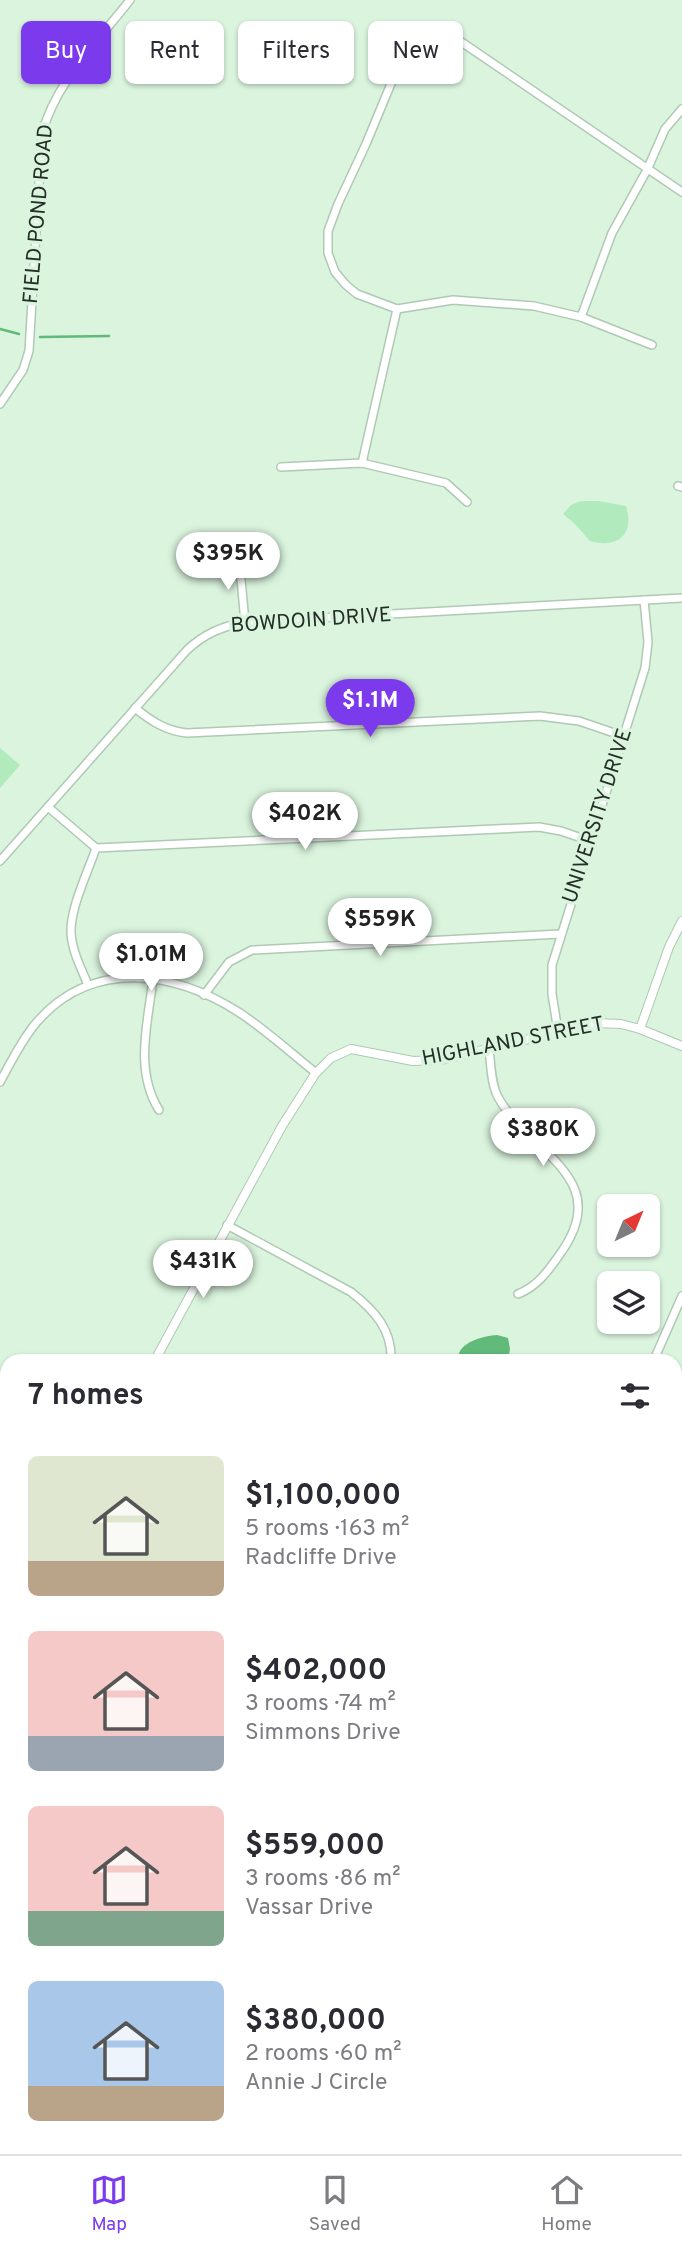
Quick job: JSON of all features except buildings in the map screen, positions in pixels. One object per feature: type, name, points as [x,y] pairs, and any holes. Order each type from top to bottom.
[{"type":"street","name":"FIELD POND ROAD","points":[[0,404],[23,370],[29,351],[42,134],[47,114],[62,88],[130,0]]},
{"type":"street","points":[[652,345],[581,317],[534,306],[453,300],[397,309],[357,294],[346,285],[335,272],[328,253],[328,231],[395,74],[411,47],[425,36],[442,34],[457,39],[682,192]]},
{"type":"street","points":[[581,317],[612,233],[647,170],[665,129],[682,109]]},
{"type":"street","points":[[362,463],[397,309]]},
{"type":"street","points":[[281,467],[362,463],[446,483],[467,502]]},
{"type":"street","points":[[239,558],[245,622]]},
{"type":"street","name":"BOWDOIN DRIVE","points":[[0,861],[201,637],[219,628],[245,622],[682,598]]},
{"type":"street","name":"UNIVERSITY DRIVE","points":[[558,1031],[551,994],[551,972],[560,934],[646,662],[648,642],[644,600]]},
{"type":"street","points":[[135,708],[157,724],[183,733],[540,716],[579,721],[624,736]]},
{"type":"street","points":[[48,807],[96,848],[539,828],[573,834],[590,841]]},
{"type":"street","points":[[88,985],[75,952],[71,929],[73,915],[96,848]]},
{"type":"street","points":[[639,1029],[669,947],[682,921]]},
{"type":"street","points":[[204,995],[225,966],[236,957],[252,950],[560,934]]},
{"type":"street","points":[[0,1082],[36,1024],[59,1002],[88,985],[123,977],[153,979],[226,1005],[251,1020],[316,1073]]},
{"type":"street","points":[[153,979],[144,1057],[150,1093],[159,1110]]},
{"type":"street","name":"HIGHLAND STREET","points":[[158,1354],[276,1135],[316,1073],[331,1058],[348,1050],[359,1050],[393,1059],[441,1060],[605,1022],[639,1029],[682,1046]]},
{"type":"street","points":[[489,1049],[494,1087],[499,1098],[509,1113],[569,1175],[578,1201],[576,1224],[562,1251],[532,1288],[518,1294]]},
{"type":"street","points":[[227,1225],[351,1292],[364,1302],[386,1331],[391,1354]]},
{"type":"street","points":[[657,1354],[682,1296]]},
{"type":"shaded area","points":[[581,501],[626,506],[628,524],[622,537],[609,543],[590,541],[563,514],[571,505]]},
{"type":"shaded area","points":[[0,748],[20,765],[0,788]]},
{"type":"shaded area","points":[[497,1335],[508,1338],[509,1354],[459,1354],[465,1345]]},
{"type":"waterway","points":[[0,329],[19,334]]},
{"type":"waterway","points":[[40,337],[109,336]]}]
